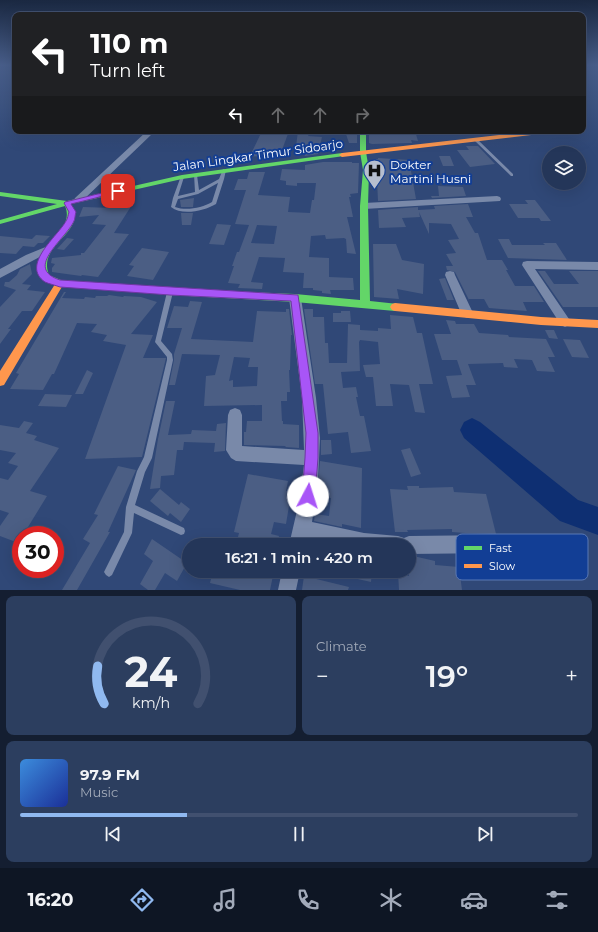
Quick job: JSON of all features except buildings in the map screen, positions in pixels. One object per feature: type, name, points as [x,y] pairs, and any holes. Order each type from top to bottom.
[{"type":"street","points":[[78,200],[147,134]]},
{"type":"street","points":[[363,134],[363,152],[366,170],[364,206],[365,304]]},
{"type":"street","name":"Jalan Lingkar Timur Sidoarjo","points":[[0,222],[78,200],[182,177],[195,175],[223,175],[363,152],[524,134]]},
{"type":"street","points":[[0,194],[67,203],[72,212],[71,221],[48,249],[41,262],[41,270],[48,280],[60,283],[170,292],[295,298],[598,324]]},
{"type":"street","points":[[364,206],[497,199]]},
{"type":"street","points":[[0,274],[30,257],[48,249]]},
{"type":"street","points":[[565,322],[527,265],[598,266]]},
{"type":"street","points":[[450,275],[467,313]]},
{"type":"street","points":[[0,381],[60,283]]},
{"type":"street","points":[[295,298],[312,433],[312,458],[308,496],[300,537],[313,538]]},
{"type":"street","points":[[235,415],[234,450],[236,453],[312,458]]},
{"type":"street","points":[[416,546],[456,545]]},
{"type":"street","points":[[286,590],[289,578]]},
{"type":"lane","points":[[476,140],[512,175]]},
{"type":"lane","points":[[195,175],[197,194]]},
{"type":"lane","points":[[175,198],[197,194],[223,175]]},
{"type":"lane","points":[[182,177],[173,206],[175,209],[179,210],[211,206],[214,204],[223,175]]},
{"type":"lane","points":[[109,572],[128,534],[130,507],[141,470],[148,458],[170,360],[170,356],[158,342],[170,292]]},
{"type":"lane","points":[[130,507],[181,532]]},
{"type":"waterway","points":[[472,430],[570,511],[598,521]]},
{"type":"traffic: fast","points":[[363,134],[363,152],[366,170],[364,206],[365,304]]},
{"type":"traffic: fast","points":[[0,222],[78,200],[182,177],[342,155]]},
{"type":"traffic: fast","points":[[0,194],[67,203],[71,213],[70,221],[45,255],[42,265],[45,277],[60,283],[170,292],[295,298],[395,307]]},
{"type":"traffic: slow","points":[[342,155],[522,134]]},
{"type":"traffic: slow","points":[[0,381],[60,283]]},
{"type":"traffic: slow","points":[[395,307],[541,321],[598,324]]},
{"type":"place","name":"Dokter Martini Husni","points":[[375,190]]},
{"type":"route","points":[[118,191],[67,203],[72,209],[71,221],[43,257],[40,266],[42,274],[48,280],[60,283],[170,292],[295,298],[312,433],[312,458],[308,496]]}]
